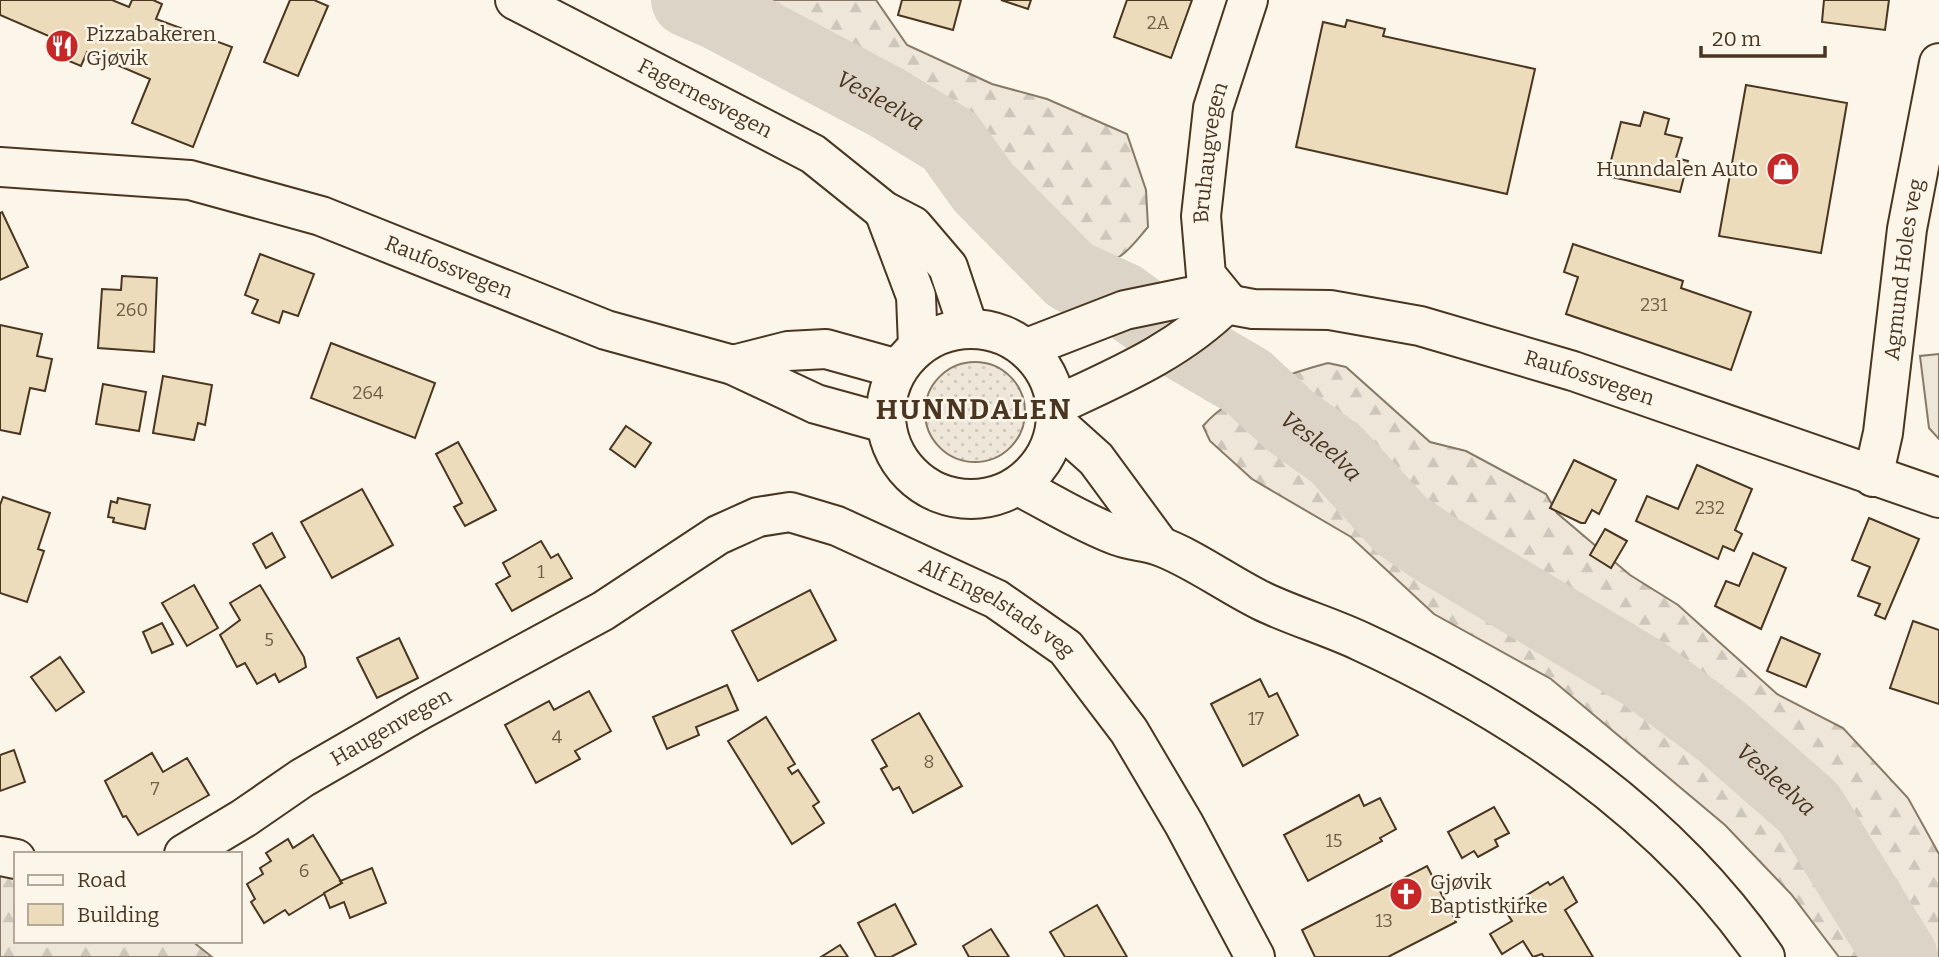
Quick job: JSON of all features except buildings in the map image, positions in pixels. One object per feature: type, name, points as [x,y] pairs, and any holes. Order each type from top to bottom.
[{"type":"main road","name":"Fagernesvegen","points":[[515,0],[813,154],[884,211],[913,226],[948,267],[968,327]]},
{"type":"main road","name":"Bruhaugvegen","points":[[1228,302],[1206,275],[1202,216],[1213,108],[1248,0]]},
{"type":"main road","name":"Agmund Holes veg","points":[[1873,477],[1883,433],[1907,229],[1939,63]]},
{"type":"main road","name":"Raufossvegen","points":[[0,167],[203,183],[321,215],[473,279],[606,330],[733,365],[817,404],[886,423]]},
{"type":"main road","points":[[884,211],[916,296],[908,358]]},
{"type":"main road","name":"Raufossvegen","points":[[1027,348],[1125,310],[1188,297],[1228,302],[1253,309],[1330,310],[1420,326],[1573,370],[1939,498]]},
{"type":"main road","points":[[1057,415],[1199,331],[1228,302]]},
{"type":"main road","points":[[968,327],[1000,332],[1027,348],[1043,365],[1052,381],[1057,415],[1033,475],[1018,486],[984,500],[954,498],[934,491],[916,480],[901,463],[887,434],[886,423],[888,391],[908,358],[937,334],[968,327]]},
{"type":"main road","points":[[733,365],[788,351],[826,349],[908,358]]},
{"type":"main road","points":[[1057,415],[1096,459],[1160,546]]},
{"type":"main road","points":[[1018,486],[1117,536],[1160,546],[1263,602],[1358,639],[1417,668],[1536,737],[1631,808],[1735,917],[1765,957]]},
{"type":"main road","name":"Alf Engelstads veg","points":[[603,611],[718,534],[758,517],[790,512],[837,526],[996,599],[1066,648],[1129,731],[1184,824],[1255,957]]},
{"type":"main road","name":"Haugenvegen","points":[[187,852],[349,751],[603,611]]},
{"type":"green space","points":[[740,0],[876,0],[907,45],[992,84],[1047,99],[1127,134],[1146,190],[1148,227],[1129,249],[1117,258],[1089,262],[1015,176],[760,10]]},
{"type":"green space","points":[[975,362],[994,366],[1011,376],[1021,393],[1025,412],[1021,431],[1011,448],[994,458],[975,462],[956,458],[939,448],[929,431],[925,412],[929,393],[939,376],[956,366]]},
{"type":"green space","points":[[1328,363],[1346,367],[1430,442],[1466,451],[1546,494],[1557,513],[1630,575],[1678,605],[1777,694],[1843,728],[1908,798],[1939,854],[1939,957],[1839,957],[1791,894],[1725,825],[1551,679],[1434,614],[1351,537],[1252,479],[1210,441],[1203,426],[1229,403],[1278,379]]},
{"type":"green space","points":[[0,857],[14,858],[14,943],[194,943],[212,957],[0,957]]},
{"type":"shaded area","points":[[1939,354],[1939,439],[1929,428],[1920,356]]},
{"type":"waterway","name":"Vesleelva","points":[[688,0],[718,13],[886,102],[950,141],[983,187],[1071,276],[1122,299],[1183,344],[1248,382],[1290,421],[1336,454],[1401,525],[1643,673],[1720,730],[1809,808],[1901,957]]},
{"type":"place","name":"Pizzabakeren Gjøvik","points":[[62,46]]},
{"type":"place","name":"Hunndalen Auto","points":[[1783,169]]},
{"type":"place","name":"Gjøvik Baptistkirke","points":[[1406,894]]},
{"type":"district","name":"HUNNDALEN","points":[[974,409]]}]
